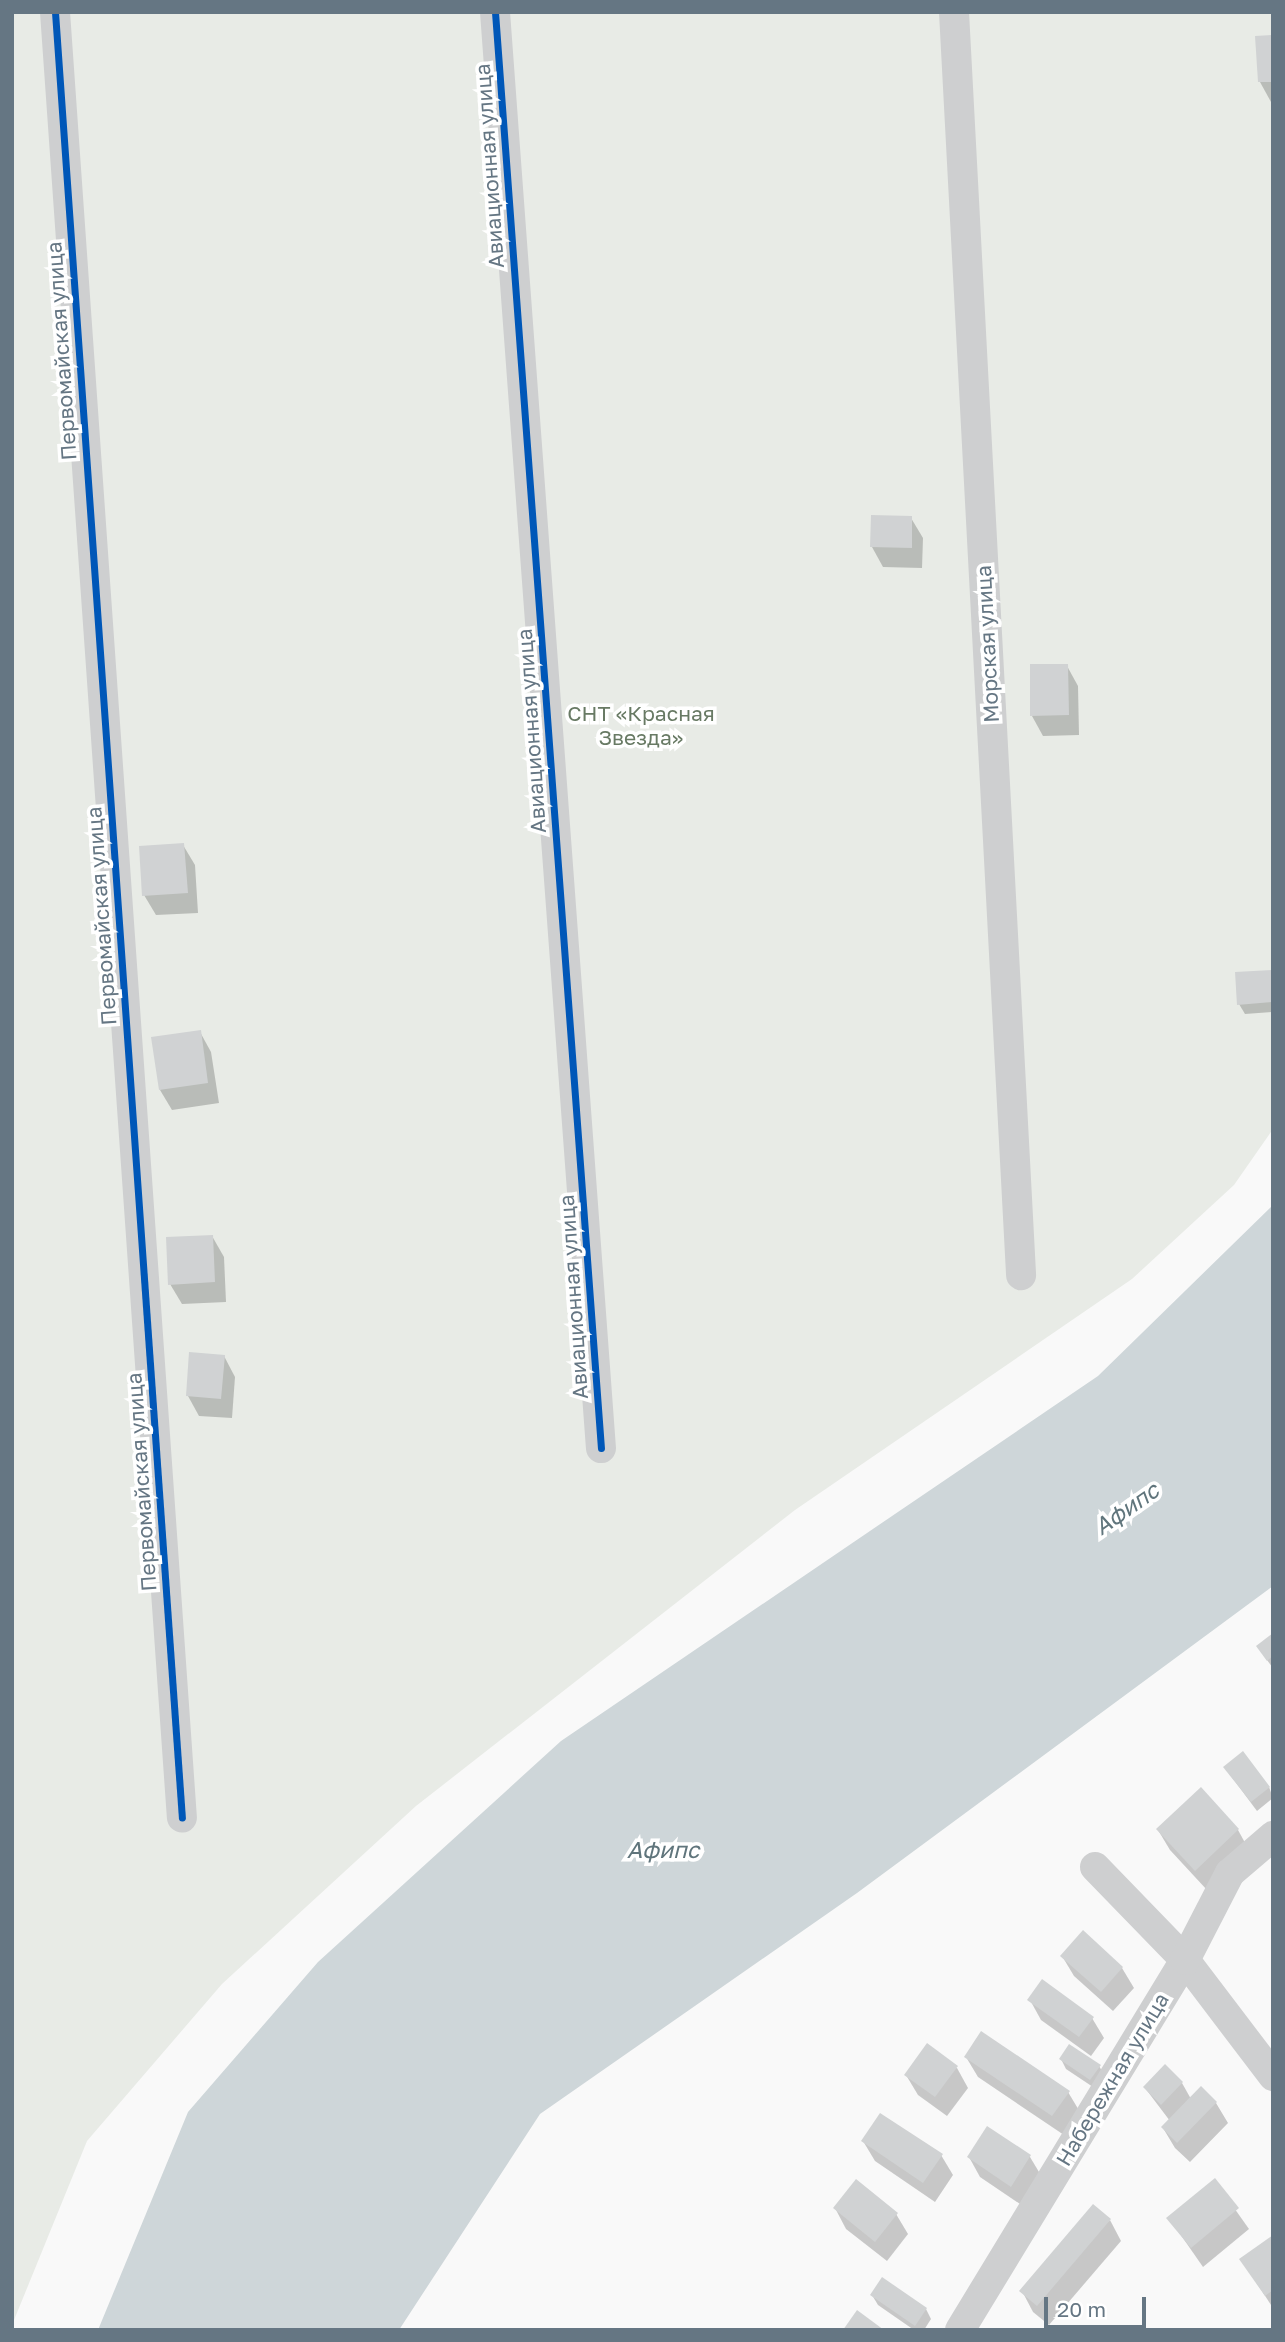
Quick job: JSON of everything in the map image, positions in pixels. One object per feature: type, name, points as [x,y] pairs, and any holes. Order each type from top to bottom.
[{"type":"street","name":"Первомайская улица","points":[[55,12],[182,1818]]},
{"type":"street","name":"Авиационная улица","points":[[495,12],[601,1448]]},
{"type":"street","name":"Морская улица","points":[[954,12],[1021,1275]]},
{"type":"street","name":"Набережная улица","points":[[960,2330],[1185,1960],[1230,1873],[1273,1836]]},
{"type":"street","points":[[1095,1867],[1185,1960],[1273,2076]]},
{"type":"green space","name":"СНТ «Красная Звезда»","points":[[12,12],[1273,12],[1273,1129],[1234,1185],[1132,1279],[795,1510],[416,1806],[222,1984],[87,2141],[12,2325]]},
{"type":"water","name":"Афипс","points":[[1273,1205],[1273,1586],[857,1893],[540,2114],[399,2330],[98,2330],[188,2112],[318,1962],[561,1741],[1098,1376]]},
{"type":"building","points":[[1273,35],[1273,82],[1258,82],[1255,36]]},
{"type":"building","points":[[871,515],[912,516],[912,548],[870,547]]},
{"type":"building","points":[[1030,664],[1068,664],[1069,715],[1030,716]]},
{"type":"building","points":[[184,843],[188,893],[142,896],[139,846]]},
{"type":"building","points":[[1272,970],[1273,1002],[1237,1005],[1235,972]]},
{"type":"building","points":[[201,1030],[208,1083],[159,1090],[151,1037]]},
{"type":"building","points":[[213,1235],[215,1282],[168,1285],[166,1237]]},
{"type":"building","points":[[189,1352],[225,1355],[221,1399],[186,1396]]},
{"type":"building","points":[[1273,1633],[1273,1656],[1267,1661],[1256,1646]]},
{"type":"building","points":[[1243,1751],[1270,1787],[1251,1802],[1223,1767]]},
{"type":"building","points":[[1201,1787],[1239,1829],[1195,1871],[1156,1829]]},
{"type":"building","points":[[1083,1930],[1123,1967],[1101,1992],[1060,1956]]},
{"type":"building","points":[[1042,1979],[1094,2017],[1079,2037],[1027,2000]]},
{"type":"building","points":[[981,2031],[1070,2091],[1052,2116],[964,2057]]},
{"type":"building","points":[[927,2043],[958,2066],[935,2097],[904,2075]]},
{"type":"building","points":[[1069,2044],[1101,2065],[1090,2080],[1059,2059]]},
{"type":"building","points":[[1165,2064],[1183,2082],[1161,2105],[1143,2087]]},
{"type":"building","points":[[1201,2086],[1217,2102],[1177,2143],[1161,2127]]},
{"type":"building","points":[[880,2113],[943,2154],[923,2183],[861,2141]]},
{"type":"building","points":[[987,2126],[1031,2155],[1011,2187],[967,2157]]},
{"type":"building","points":[[1215,2178],[1239,2208],[1191,2248],[1166,2218]]},
{"type":"building","points":[[856,2179],[898,2213],[875,2242],[833,2208]]},
{"type":"building","points":[[1093,2204],[1111,2219],[1037,2306],[1019,2291]]},
{"type":"building","points":[[1273,2235],[1273,2290],[1265,2296],[1239,2259]]},
{"type":"building","points":[[882,2277],[927,2308],[915,2326],[870,2295]]},
{"type":"building","points":[[857,2310],[884,2330],[843,2330]]},
{"type":"cycle path","points":[[55,12],[182,1818]]},
{"type":"cycle path","points":[[495,12],[601,1448]]}]
